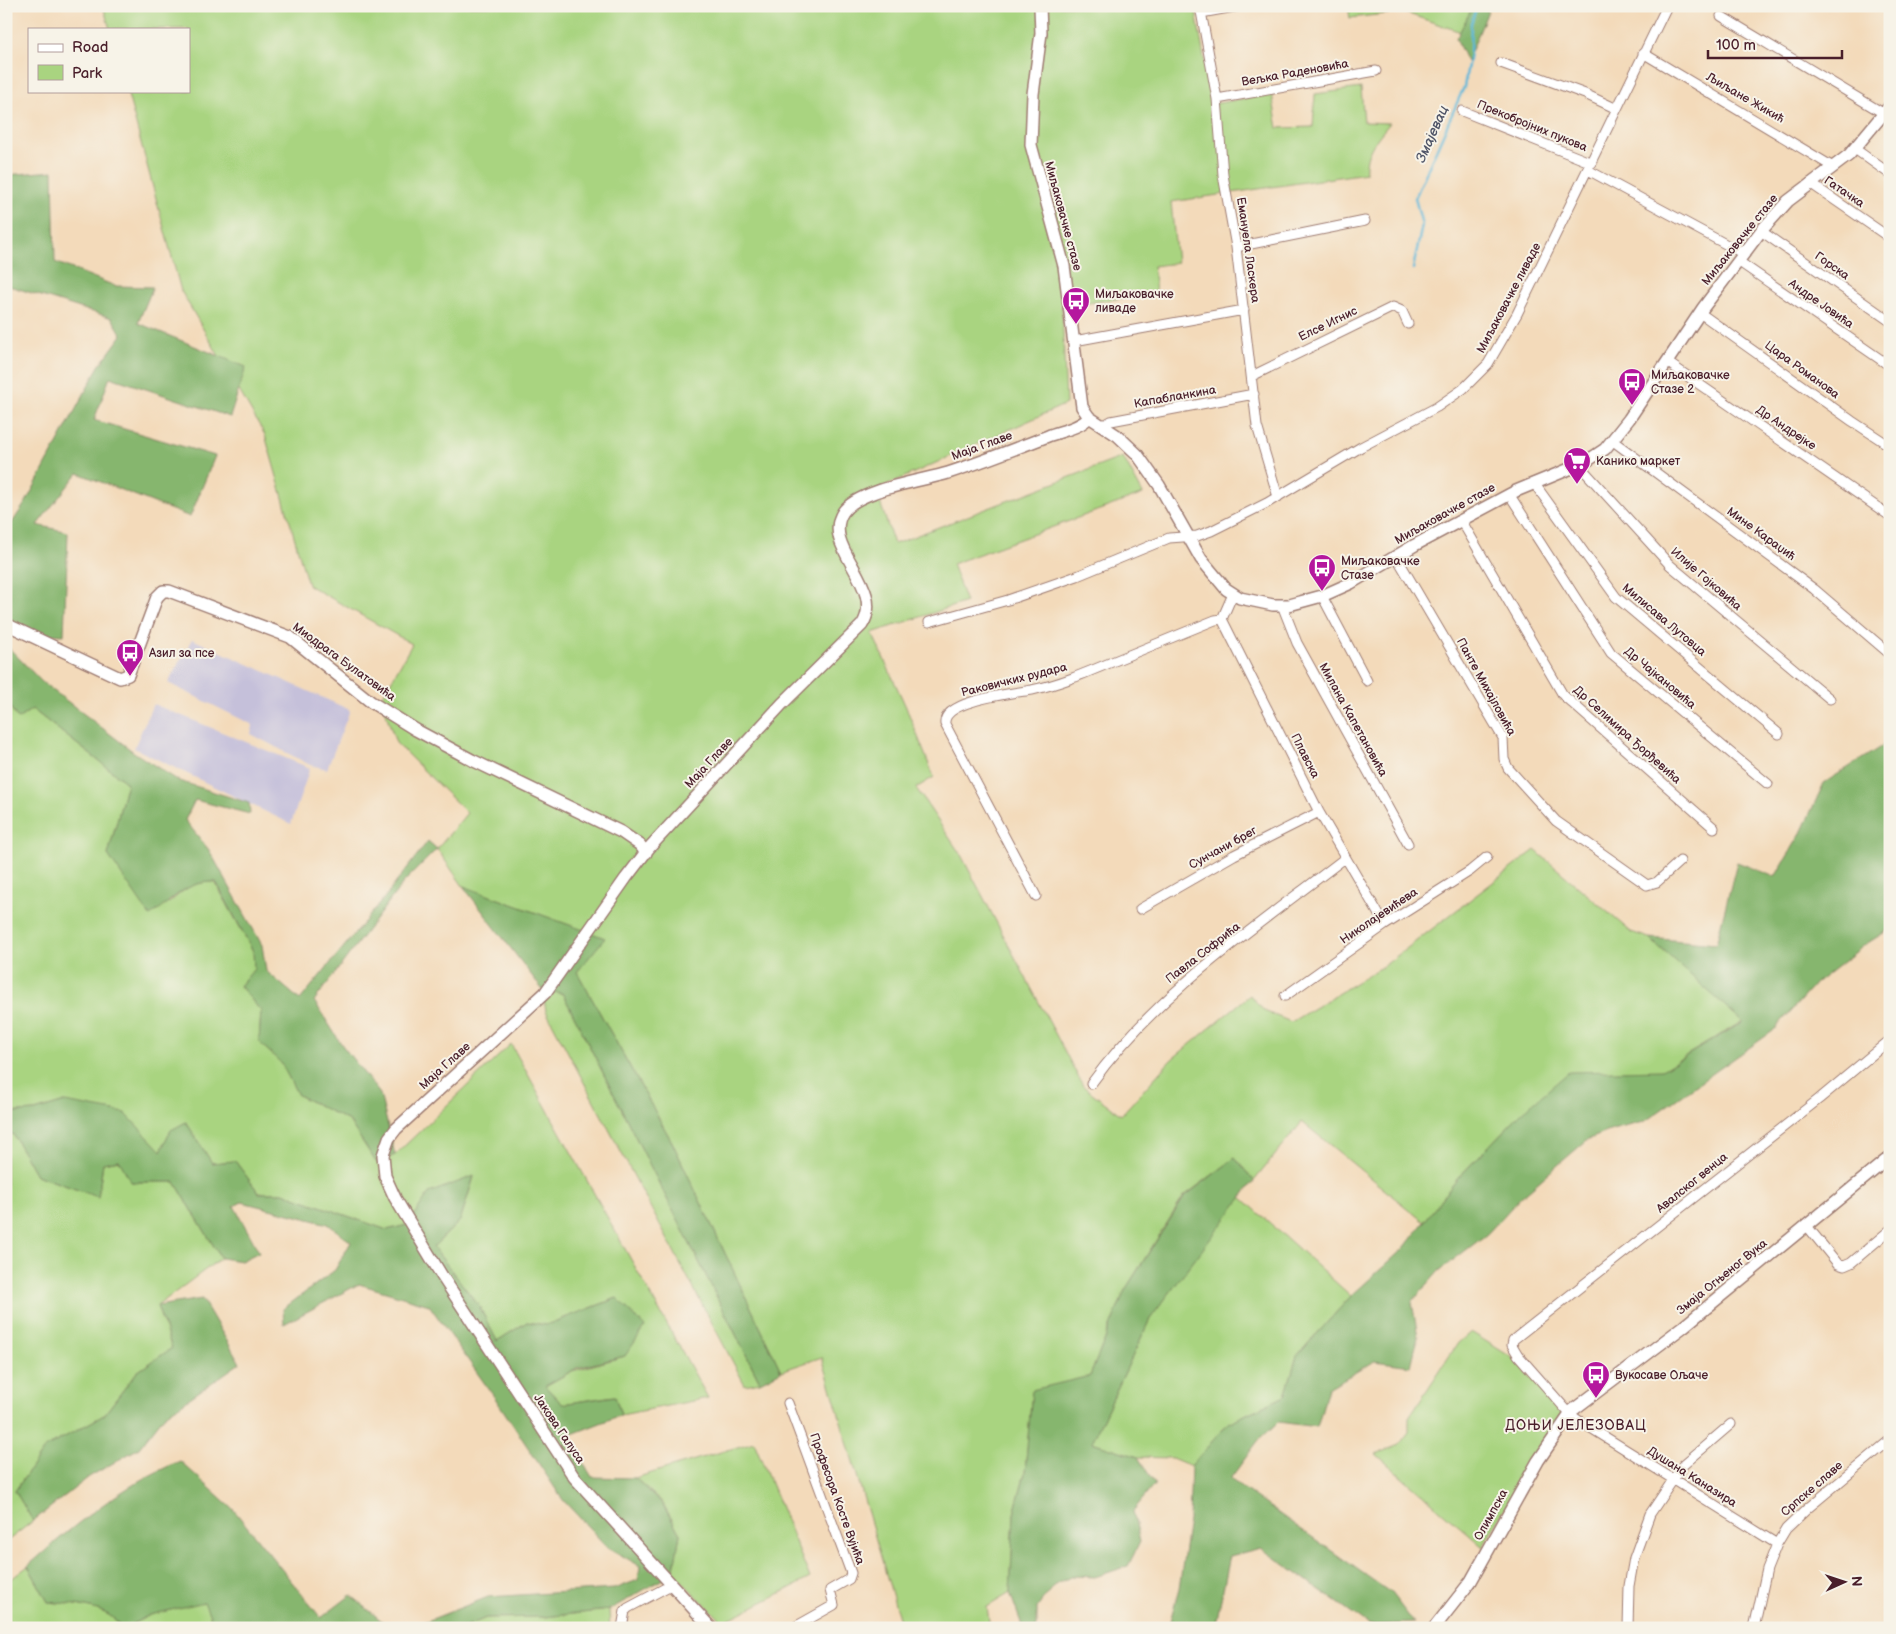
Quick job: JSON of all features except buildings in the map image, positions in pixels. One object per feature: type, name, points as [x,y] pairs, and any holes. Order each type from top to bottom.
[{"type":"street","name":"Миљаковачке стазе","points":[[1040,6],[1041,33],[1033,94],[1031,145],[1039,182],[1061,255],[1074,341],[1079,395],[1084,411],[1089,417],[1124,441],[1150,471],[1187,536],[1210,571],[1232,594],[1263,604],[1282,606],[1322,596],[1351,583],[1509,494],[1579,465],[1601,453],[1613,441],[1700,313],[1761,232],[1788,201],[1855,149],[1886,109]]},
{"type":"street","points":[[1201,10],[1240,6]]},
{"type":"street","name":"Миљаковачке ливаде","points":[[929,622],[1008,600],[1078,576],[1169,538],[1197,536],[1210,531],[1278,497],[1361,447],[1438,407],[1474,380],[1488,364],[1517,314],[1667,6]]},
{"type":"street","name":"Емануела Ласкера","points":[[1201,10],[1217,99],[1223,175],[1236,247],[1260,440],[1278,497]]},
{"type":"street","points":[[1721,16],[1886,109]]},
{"type":"street","name":"Љиљане Жикић","points":[[1643,53],[1833,167]]},
{"type":"street","points":[[1502,63],[1585,94],[1617,109]]},
{"type":"street","name":"Вељка Раденовића","points":[[1217,99],[1376,71]]},
{"type":"street","name":"Прекобројних пукова","points":[[1462,111],[1590,167],[1741,257]]},
{"type":"street","points":[[1855,149],[1890,174]]},
{"type":"street","name":"Гатачка","points":[[1810,183],[1890,238]]},
{"type":"street","points":[[1236,247],[1365,221]]},
{"type":"street","name":"Горска","points":[[1761,232],[1890,321]]},
{"type":"street","name":"Андре Јовића","points":[[1741,257],[1890,366]]},
{"type":"street","name":"Елсе Игнис","points":[[1252,376],[1392,307],[1402,311],[1408,324]]},
{"type":"street","points":[[1074,341],[1244,310]]},
{"type":"street","name":"Цара Романова","points":[[1700,313],[1890,446]]},
{"type":"street","name":"Др Андрејке","points":[[1667,362],[1890,516]]},
{"type":"street","name":"Капабланкина","points":[[1102,426],[1110,421],[1254,394]]},
{"type":"street","name":"Маја Главе","points":[[411,1226],[385,1176],[383,1155],[389,1138],[544,994],[646,853],[782,704],[865,621],[869,608],[867,594],[844,550],[840,532],[841,517],[848,507],[880,492],[949,473],[1009,451],[1084,422],[1089,417]]},
{"type":"street","name":"Мине Караџић","points":[[1613,441],[1814,589],[1890,654]]},
{"type":"street","name":"Илије Гојковића","points":[[1579,465],[1670,566],[1830,699]]},
{"type":"street","name":"Милисава Лутовца","points":[[1534,483],[1616,597],[1779,734]]},
{"type":"street","name":"Др Чајкановића","points":[[1509,494],[1611,653],[1768,784]]},
{"type":"street","name":"Др Селимира Ђорђевића","points":[[1461,520],[1563,694],[1714,828]]},
{"type":"street","name":"Панте Михајловића","points":[[1396,556],[1503,738],[1504,758],[1508,768],[1548,814],[1647,885],[1657,882],[1680,861]]},
{"type":"street","name":"Миодрага Булатовића","points":[[6,624],[120,678],[128,675],[157,597],[163,592],[169,591],[231,613],[290,637],[371,702],[416,730],[472,760],[621,832],[640,845],[646,853]]},
{"type":"street","points":[[1222,619],[1232,594]]},
{"type":"street","points":[[1322,596],[1367,680]]},
{"type":"street","name":"Милана Капетановића","points":[[1282,606],[1297,643],[1408,844]]},
{"type":"street","name":"Плавска","points":[[1222,619],[1319,812],[1385,925]]},
{"type":"street","name":"Раковичких рудара","points":[[1036,896],[946,724],[946,715],[975,701],[1053,685],[1085,674],[1214,620],[1222,619]]},
{"type":"street","name":"Сунчани брег","points":[[1140,909],[1242,851],[1319,812]]},
{"type":"street","name":"Николајевићева","points":[[1286,996],[1385,925],[1470,870],[1486,857]]},
{"type":"street","name":"Павла Софрића","points":[[1091,1084],[1130,1035],[1168,998],[1345,858]]},
{"type":"street","name":"Авалског венца","points":[[1512,1345],[1515,1337],[1629,1249],[1890,1040]]},
{"type":"street","name":"Змаја Огњеног Вука","points":[[1570,1414],[1683,1327],[1890,1157]]},
{"type":"street","name":"Јакова Галуса","points":[[411,1226],[560,1458],[584,1488],[711,1628]]},
{"type":"street","points":[[1807,1226],[1838,1264],[1844,1266],[1851,1263],[1890,1230]]},
{"type":"street","name":"Душана Каназира","points":[[1512,1345],[1518,1356],[1570,1414],[1777,1544]]},
{"type":"street","name":"Професора Косте Вујића","points":[[788,1403],[851,1573],[849,1579],[830,1590],[834,1605],[793,1628]]},
{"type":"street","name":"Олимпска","points":[[1434,1628],[1471,1581],[1538,1460],[1570,1414]]},
{"type":"street","points":[[1628,1628],[1629,1586],[1639,1541],[1650,1514],[1683,1465],[1731,1424]]},
{"type":"street","name":"Српске славе","points":[[1754,1628],[1762,1583],[1777,1544],[1792,1522],[1890,1440]]},
{"type":"street","points":[[622,1628],[625,1611],[628,1608],[671,1585]]},
{"type":"shaded area","points":[[192,639],[350,710],[327,769],[310,765],[251,734],[253,725],[168,683]]},
{"type":"shaded area","points":[[153,704],[310,768],[291,824],[134,748]]},
{"type":"green space","points":[[103,6],[1195,6],[1212,104],[1272,94],[1278,128],[1313,127],[1315,94],[1361,88],[1364,122],[1390,123],[1369,152],[1366,173],[1171,202],[1177,263],[1153,266],[1156,293],[1062,307],[1066,404],[876,490],[894,544],[1123,457],[1143,494],[952,564],[966,602],[872,633],[906,707],[934,777],[916,788],[961,855],[1083,1086],[1121,1115],[1171,1060],[1250,995],[1264,1011],[1291,1022],[1385,965],[1535,850],[1631,932],[1649,938],[1743,1021],[1662,1070],[1520,1114],[1458,1178],[1424,1222],[1302,1122],[1254,1181],[1235,1158],[1184,1196],[1125,1290],[1090,1376],[1032,1391],[1025,1473],[1014,1514],[1010,1593],[987,1607],[990,1628],[902,1628],[822,1357],[781,1371],[672,1142],[577,972],[604,938],[463,886],[437,849],[467,813],[396,743],[381,699],[412,644],[308,585],[265,435],[181,291],[127,92],[190,92],[190,28],[110,28]]},
{"type":"green space","points":[[1348,6],[1473,6],[1461,32],[1403,12],[1350,18]]},
{"type":"green space","points":[[1473,6],[1490,6],[1467,62],[1456,39]]},
{"type":"green space","points":[[53,171],[55,262],[115,286],[153,287],[138,323],[246,367],[230,417],[110,377],[94,420],[215,456],[190,517],[78,473],[37,525],[68,532],[64,635],[6,632],[6,532],[26,502],[99,366],[122,335],[112,318],[6,285],[6,175]]},
{"type":"green space","points":[[6,645],[42,682],[135,753],[179,781],[249,803],[250,814],[195,800],[185,820],[209,850],[262,945],[266,971],[300,1000],[385,897],[428,841],[437,849],[403,883],[314,1001],[342,1045],[380,1094],[395,1155],[376,1162],[349,1121],[298,1095],[281,1063],[259,1042],[261,1011],[240,986],[254,969],[253,951],[216,882],[187,888],[150,916],[108,855],[127,783],[32,709],[18,719],[6,701]]},
{"type":"green space","points":[[6,701],[18,719],[32,709],[127,783],[108,855],[169,903],[190,887],[200,883],[215,882],[253,951],[255,969],[240,986],[261,1011],[259,1042],[281,1062],[298,1095],[349,1121],[376,1162],[395,1155],[511,1044],[708,1398],[621,1415],[614,1396],[562,1404],[545,1386],[572,1371],[625,1356],[617,1298],[546,1325],[527,1322],[497,1341],[479,1306],[433,1247],[460,1221],[474,1177],[407,1225],[387,1230],[283,1193],[259,1193],[235,1161],[212,1163],[186,1122],[171,1131],[161,1151],[65,1102],[35,1111],[6,1113]]},
{"type":"green space","points":[[1890,741],[1890,929],[1866,944],[1816,983],[1773,1031],[1644,1122],[1612,1130],[1587,1140],[1521,1197],[1487,1234],[1439,1271],[1412,1302],[1418,1337],[1411,1366],[1375,1361],[1328,1388],[1317,1427],[1278,1422],[1258,1441],[1230,1479],[1391,1593],[1414,1623],[1369,1625],[1261,1548],[1230,1556],[1215,1628],[1168,1628],[1179,1589],[1189,1520],[1191,1466],[1228,1423],[1285,1396],[1297,1356],[1351,1296],[1404,1248],[1458,1178],[1520,1114],[1569,1072],[1662,1070],[1743,1022],[1649,938],[1716,944],[1737,862],[1775,877],[1800,835],[1824,783]]},
{"type":"green space","points":[[463,886],[605,938],[577,972],[672,1142],[781,1371],[760,1382],[563,994],[542,989]]},
{"type":"green space","points":[[542,989],[563,994],[760,1382],[745,1385],[546,1011]]},
{"type":"green space","points":[[65,1102],[125,1113],[161,1151],[171,1130],[186,1122],[212,1163],[235,1161],[259,1193],[283,1193],[387,1230],[407,1225],[429,1193],[474,1176],[460,1221],[433,1247],[479,1306],[497,1341],[527,1322],[546,1325],[617,1298],[645,1327],[625,1356],[577,1368],[545,1386],[562,1404],[615,1396],[621,1415],[567,1436],[592,1477],[635,1478],[662,1503],[680,1534],[673,1573],[609,1610],[544,1617],[486,1618],[462,1628],[409,1628],[488,1597],[614,1589],[638,1580],[640,1566],[607,1547],[563,1500],[495,1398],[429,1305],[359,1284],[284,1324],[283,1309],[335,1270],[351,1242],[328,1224],[242,1202],[234,1206],[259,1252],[241,1261],[221,1258],[175,1182],[131,1182],[119,1160],[103,1163],[98,1197],[36,1175],[13,1134],[6,1134],[6,1113],[35,1111]]},
{"type":"green space","points":[[6,1134],[13,1134],[36,1175],[98,1197],[103,1163],[119,1160],[132,1182],[175,1182],[221,1258],[157,1306],[172,1348],[137,1372],[104,1415],[45,1448],[15,1491],[33,1521],[6,1542]]},
{"type":"green space","points":[[1235,1158],[1254,1181],[1150,1319],[1092,1442],[1138,1457],[1155,1484],[1133,1511],[1140,1542],[1128,1566],[1095,1577],[1072,1576],[1053,1586],[1037,1608],[1037,1628],[1023,1628],[1010,1593],[1014,1514],[1025,1473],[1032,1390],[1090,1376],[1125,1290],[1185,1196]]},
{"type":"green space","points":[[1241,1197],[1351,1296],[1297,1356],[1285,1396],[1228,1423],[1191,1466],[1172,1458],[1138,1457],[1092,1442],[1150,1319]]},
{"type":"green space","points":[[202,1299],[240,1363],[164,1416],[139,1448],[89,1477],[33,1521],[15,1491],[45,1448],[104,1415],[137,1372],[172,1348],[157,1306]]},
{"type":"green space","points":[[1471,1332],[1516,1360],[1563,1414],[1534,1457],[1483,1547],[1376,1454],[1399,1445],[1409,1432],[1409,1417],[1458,1343]]},
{"type":"green space","points":[[754,1442],[810,1578],[723,1622],[673,1573],[680,1534],[662,1502],[635,1478]]},
{"type":"green space","points":[[180,1461],[233,1509],[321,1618],[351,1595],[390,1628],[215,1628],[204,1602],[150,1615],[132,1624],[133,1628],[121,1628],[109,1615],[99,1611],[78,1605],[48,1602],[28,1566],[63,1535],[118,1494],[158,1471]]},
{"type":"green space","points":[[28,1566],[48,1602],[78,1605],[99,1611],[109,1615],[121,1628],[6,1628],[6,1583]]},
{"type":"green space","points":[[205,1601],[215,1628],[133,1628],[132,1624],[150,1615]]},
{"type":"green space","points":[[609,1610],[610,1628],[461,1628],[486,1618],[544,1617]]},
{"type":"waterway","name":"Змајевац","points":[[1413,269],[1422,225],[1415,198],[1464,87],[1470,54],[1471,23],[1477,6]]},
{"type":"place","name":"Миљаковачке ливаде","points":[[1076,325]]},
{"type":"place","name":"Миљаковачке Стазе 2","points":[[1632,406]]},
{"type":"place","name":"Канико маркет","points":[[1577,485]]},
{"type":"place","name":"Миљаковачке Стазе","points":[[1322,592]]},
{"type":"place","name":"Азил за псе","points":[[130,677]]},
{"type":"place","name":"Вукосаве Ољаче","points":[[1596,1399]]},
{"type":"district","name":"ДОЊИ ЈЕЛЕЗОВАЦ","points":[[1576,1425]]}]
